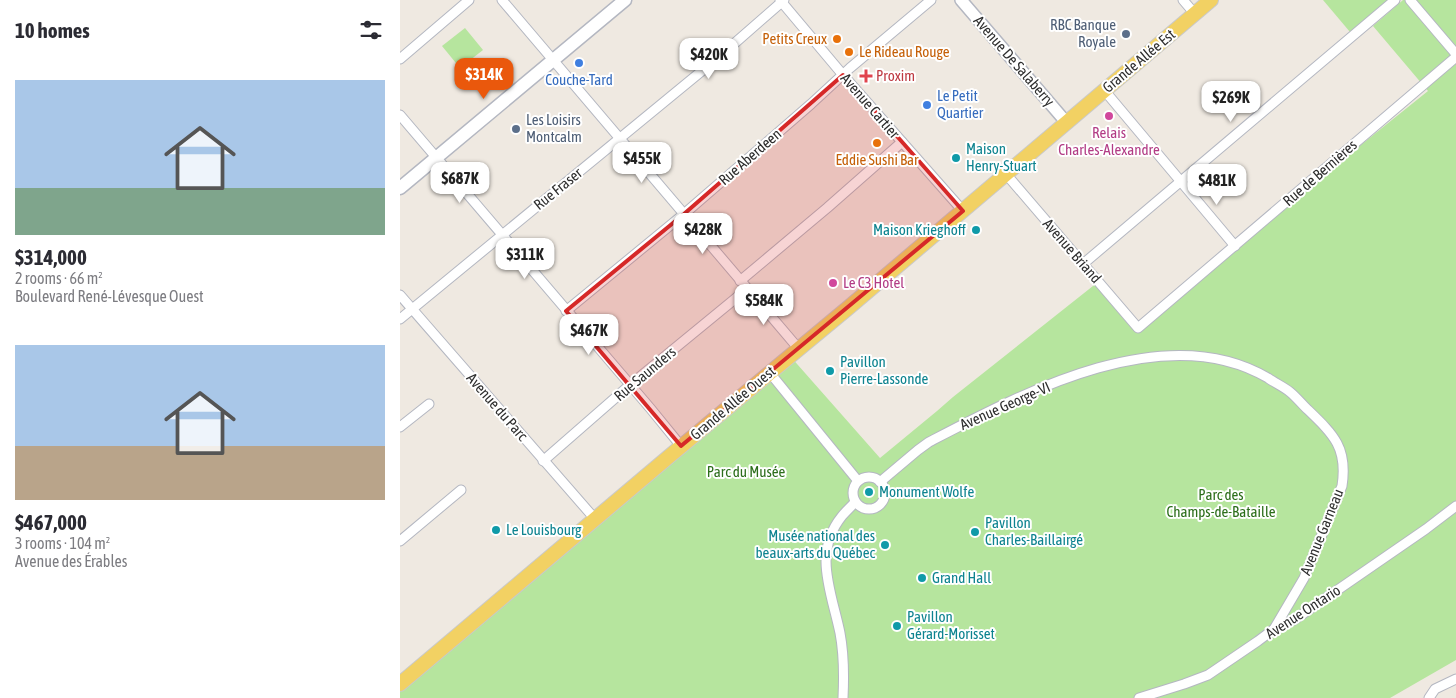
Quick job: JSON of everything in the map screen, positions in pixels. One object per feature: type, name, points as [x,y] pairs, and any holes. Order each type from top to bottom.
[{"type":"main road","points":[[400,188],[625,0]]},
{"type":"main road","name":"Grande Allée Est","points":[[1066,122],[1211,0]]},
{"type":"main road","name":"Grande Allée Ouest","points":[[400,684],[681,446],[848,308],[1066,122]]},
{"type":"street","points":[[400,59],[469,0]]},
{"type":"street","points":[[502,0],[798,348]]},
{"type":"street","name":"Rue Aberdeen","points":[[566,311],[684,214],[931,0]]},
{"type":"street","name":"Avenue De Salaberry","points":[[961,0],[1066,122]]},
{"type":"street","points":[[1183,0],[1195,14]]},
{"type":"street","points":[[1083,264],[1395,0]]},
{"type":"street","points":[[1410,0],[1456,56]]},
{"type":"street","name":"Avenue Cartier","points":[[782,1],[843,75],[962,211]]},
{"type":"street","name":"Rue Fraser","points":[[400,319],[720,56],[782,1]]},
{"type":"street","name":"Rue de Bernières","points":[[1138,328],[1456,56]]},
{"type":"street","points":[[1104,90],[1236,246]]},
{"type":"street","points":[[400,115],[681,446]]},
{"type":"street","points":[[740,281],[902,142]]},
{"type":"street","name":"Avenue Briand","points":[[1006,174],[1138,328]]},
{"type":"street","name":"Rue Saunders","points":[[543,460],[630,385],[747,289]]},
{"type":"street","name":"Avenue du Parc","points":[[400,295],[595,519]]},
{"type":"street","name":"Avenue Garneau","points":[[1144,358],[1168,355],[1210,358],[1231,363],[1260,374],[1289,391],[1326,428],[1338,446],[1344,461],[1342,486],[1304,578],[1274,629]]},
{"type":"street","name":"Avenue George-VI","points":[[880,482],[929,442],[1013,400],[1081,374],[1120,362],[1144,358]]},
{"type":"street","points":[[770,373],[858,481]]},
{"type":"street","points":[[400,427],[429,404]]},
{"type":"street","points":[[869,478],[880,482],[885,492],[880,505],[873,509],[866,509],[860,507],[855,502],[853,495],[854,487],[858,481],[869,478]]},
{"type":"street","points":[[400,541],[461,490]]},
{"type":"street","points":[[843,698],[841,642],[825,567],[829,540],[834,528],[841,516],[855,502]]},
{"type":"street","name":"Avenue Ontario","points":[[1139,698],[1208,675],[1274,629],[1294,620],[1426,529],[1456,506]]},
{"type":"street","points":[[1429,698],[1435,689],[1456,680]]},
{"type":"highlighted area","points":[[843,75],[963,211],[681,446],[566,311],[684,214]]},
{"type":"green space","points":[[1323,0],[1388,0],[1350,32]]},
{"type":"green space","name":"Parc des Champs-de-Bataille","points":[[1403,0],[1456,0],[1456,660],[1390,698],[400,698],[400,682],[790,356],[880,458],[953,397],[1098,282],[1138,328],[1235,246],[1428,91],[1373,26]]},
{"type":"green space","points":[[465,28],[483,50],[460,68],[442,46]]},
{"type":"place","name":"RBC Banque Royale","points":[[1126,34]]},
{"type":"place","name":"Petits Creux","points":[[837,39]]},
{"type":"place","name":"Le Rideau Rouge","points":[[849,52]]},
{"type":"place","name":"Couche-Tard","points":[[579,63]]},
{"type":"place","name":"Proxim","points":[[866,76]]},
{"type":"place","name":"Le Petit Quartier","points":[[927,105]]},
{"type":"place","name":"Relais Charles-Alexandre","points":[[1109,116]]},
{"type":"place","name":"Les Loisirs Montcalm","points":[[516,129]]},
{"type":"place","name":"Eddie Sushi Bar","points":[[877,143]]},
{"type":"place","name":"Maison Henry-Stuart","points":[[956,158]]},
{"type":"place","name":"Maison Krieghoff","points":[[976,230]]},
{"type":"place","name":"Le C3 Hotel","points":[[833,283]]},
{"type":"place","name":"Pavillon Pierre-Lassonde","points":[[830,371]]},
{"type":"place","name":"Monument Wolfe","points":[[869,492]]},
{"type":"place","name":"Le Louisbourg","points":[[496,530]]},
{"type":"place","name":"Pavillon Charles-Baillairgé","points":[[975,532]]},
{"type":"place","name":"Musée national des beaux-arts du Québec","points":[[885,545]]},
{"type":"place","name":"Grand Hall","points":[[922,578]]},
{"type":"place","name":"Pavillon Gérard-Morisset","points":[[897,626]]},
{"type":"park label","name":"Parc du Musée","points":[[746,472]]}]
